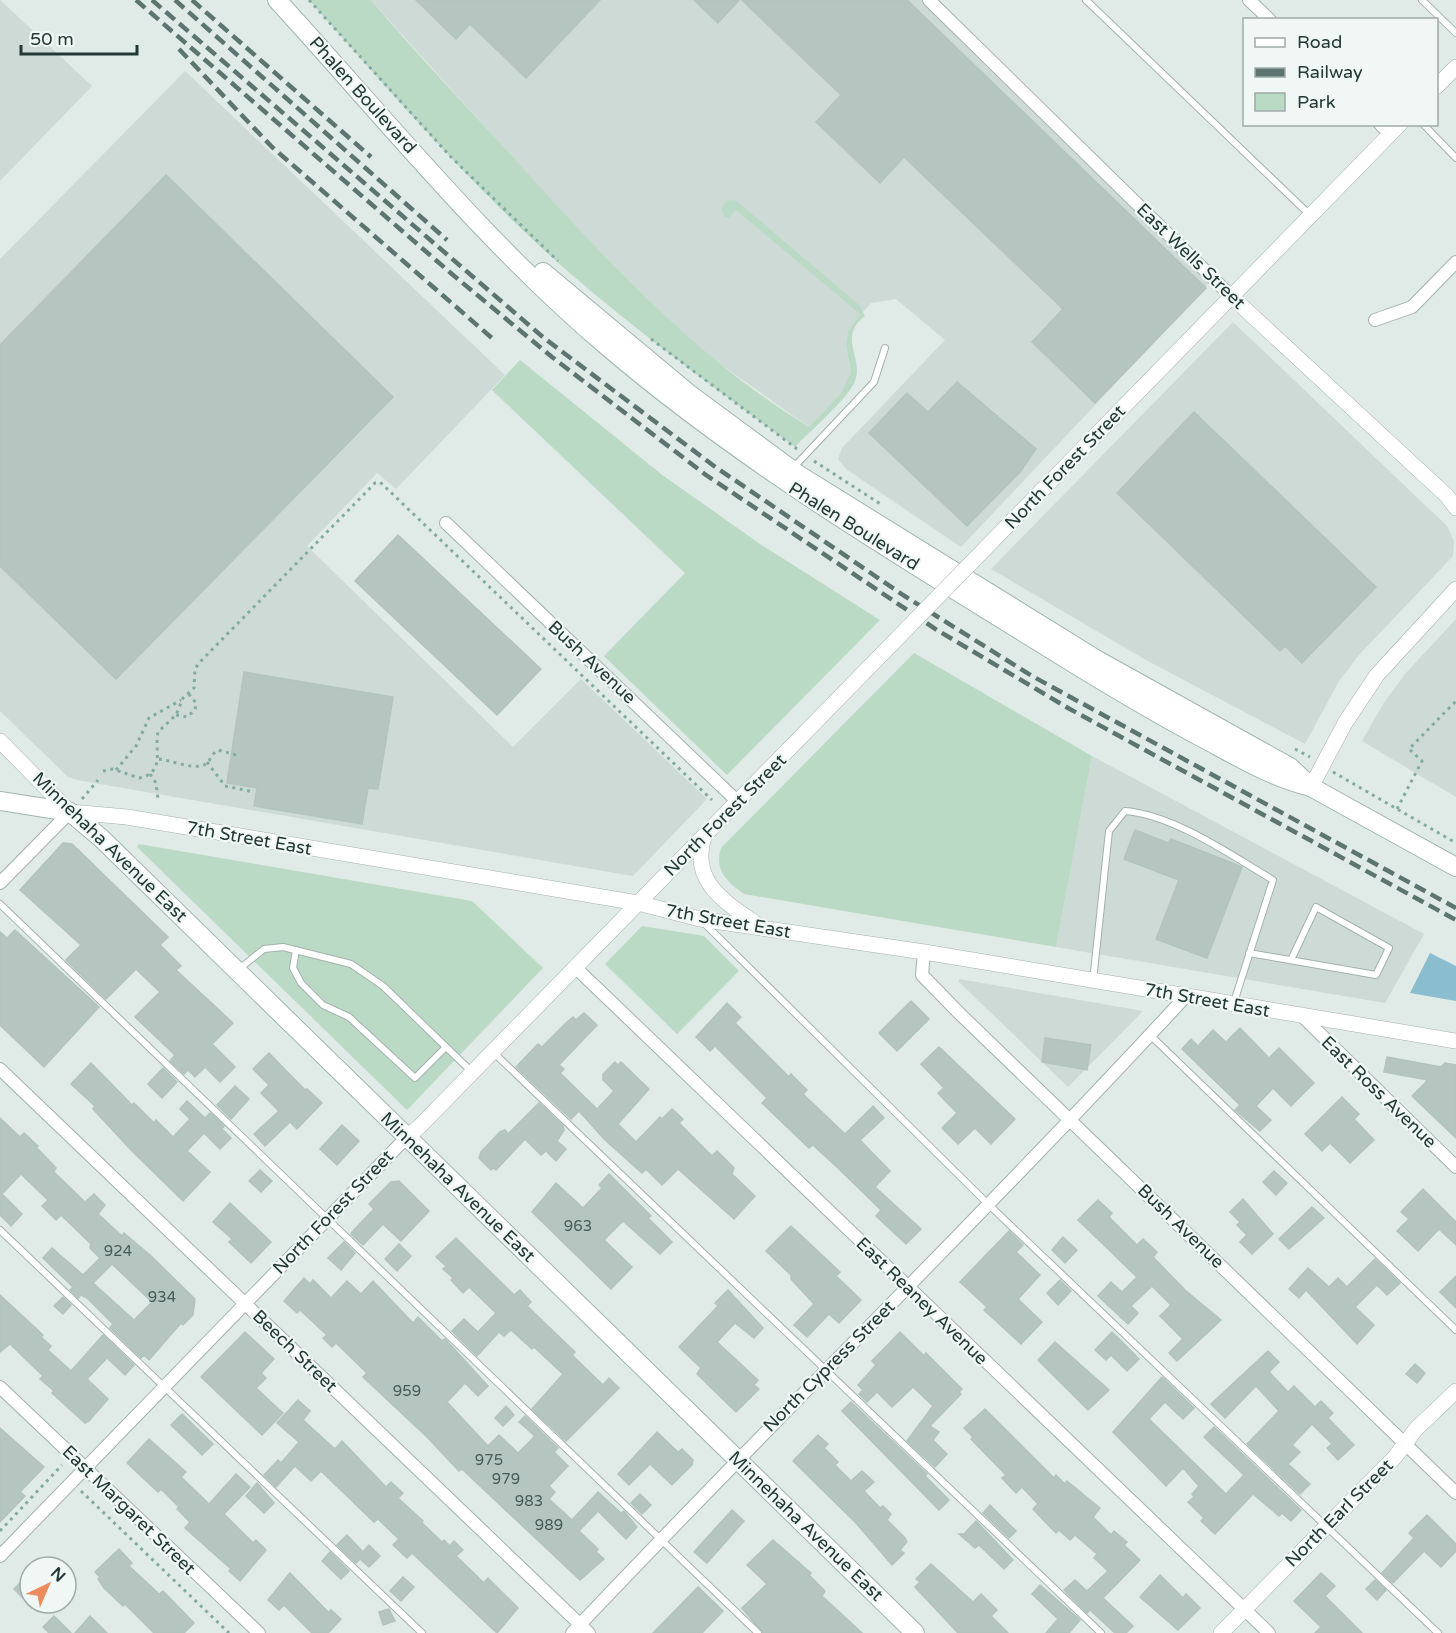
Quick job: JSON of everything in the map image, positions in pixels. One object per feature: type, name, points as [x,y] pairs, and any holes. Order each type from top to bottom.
[{"type":"main road","name":"Phalen Boulevard","points":[[277,0],[449,190],[786,475],[1094,658],[1290,767],[1311,787],[1456,867]]},
{"type":"main road","name":"7th Street East","points":[[0,801],[70,812]]},
{"type":"main road","name":"Minnehaha Avenue East","points":[[70,812],[101,838],[915,1633]]},
{"type":"street","name":"East Wells Street","points":[[929,0],[1231,296],[1447,495],[1456,508]]},
{"type":"street","points":[[1249,0],[1268,18]]},
{"type":"street","points":[[1438,86],[1456,67]]},
{"type":"street","name":"North Forest Street","points":[[2,1550],[85,1468],[326,1218],[576,968],[1311,216],[1390,128]]},
{"type":"street","points":[[1375,320],[1412,307],[1456,262]]},
{"type":"street","name":"Bush Avenue","points":[[446,523],[738,802]]},
{"type":"street","points":[[1311,787],[1345,723],[1377,675],[1456,589]]},
{"type":"street","name":"Minnehaha Avenue East","points":[[0,741],[70,812]]},
{"type":"street","points":[[0,883],[70,812]]},
{"type":"street","name":"7th Street East","points":[[70,812],[127,817],[638,903],[700,919],[924,952],[1456,1041]]},
{"type":"street","points":[[704,837],[699,861],[706,880],[716,893],[764,929]]},
{"type":"street","name":"Bush Avenue","points":[[924,952],[922,975],[958,1013],[1071,1119],[1456,1493]]},
{"type":"street","name":"East Reaney Avenue","points":[[576,968],[1269,1633]]},
{"type":"street","name":"North Cypress Street","points":[[581,1630],[660,1539],[1071,1119],[1186,996]]},
{"type":"street","name":"East Ross Avenue","points":[[1303,1017],[1456,1167]]},
{"type":"street","name":"Beech Street","points":[[0,1069],[245,1303],[581,1630]]},
{"type":"street","name":"East Margaret Street","points":[[0,1387],[259,1633]]},
{"type":"street","name":"North Earl Street","points":[[1221,1633],[1395,1457],[1404,1443],[1456,1391]]},
{"type":"lane","points":[[1086,0],[1311,216]]},
{"type":"lane","points":[[1422,0],[1456,33]]},
{"type":"lane","points":[[1425,126],[1456,158]]},
{"type":"lane","points":[[786,475],[874,382],[885,348]]},
{"type":"lane","points":[[1093,981],[1109,831],[1125,811],[1146,813],[1210,843],[1273,880],[1233,1004]]},
{"type":"lane","points":[[0,904],[758,1633]]},
{"type":"lane","points":[[1249,953],[1376,975],[1389,948],[1316,907],[1291,960]]},
{"type":"lane","points":[[700,919],[988,1204],[1438,1633]]},
{"type":"lane","points":[[237,971],[264,949],[283,947],[351,964],[383,986],[472,1073]]},
{"type":"lane","points":[[296,950],[293,968],[301,983],[323,1005],[349,1017],[415,1078],[446,1047]]},
{"type":"lane","points":[[1150,1035],[1456,1330]]},
{"type":"lane","points":[[493,1052],[1101,1633]]},
{"type":"lane","points":[[0,1230],[422,1633]]},
{"type":"path","points":[[309,0],[450,156],[563,266]]},
{"type":"path","points":[[649,337],[805,455],[889,510]]},
{"type":"path","points":[[104,771],[116,770],[136,778],[150,774],[159,759],[158,732],[176,715],[182,700],[194,688],[195,669],[375,483],[380,482],[712,800]]},
{"type":"path","points":[[176,715],[187,717],[195,711],[196,703],[188,693]]},
{"type":"path","points":[[116,770],[136,746],[142,727],[149,718],[182,700]]},
{"type":"path","points":[[1397,809],[1422,761],[1409,749],[1456,701]]},
{"type":"path","points":[[1293,748],[1306,754]]},
{"type":"path","points":[[159,759],[181,765],[207,762],[218,750],[240,756]]},
{"type":"path","points":[[207,762],[225,786],[254,792]]},
{"type":"path","points":[[150,774],[156,783],[158,799]]},
{"type":"path","points":[[1342,778],[1456,843]]},
{"type":"path","points":[[70,812],[98,780]]},
{"type":"path","points":[[0,1531],[62,1466]]},
{"type":"path","points":[[79,1489],[229,1633]]},
{"type":"shaded area","points":[[0,0],[92,86],[0,181]]},
{"type":"shaded area","points":[[371,0],[922,0],[1209,279],[1206,288],[961,547],[846,469],[838,459],[842,448],[945,340],[896,299],[871,303],[861,314],[846,346],[851,372],[841,393],[809,427],[716,361],[660,313],[583,236]]},
{"type":"shaded area","points":[[185,71],[505,375],[396,489],[377,473],[307,546],[513,747],[581,679],[707,799],[633,876],[77,780],[68,777],[0,711],[0,259]]},
{"type":"shaded area","points":[[1233,322],[1447,526],[1454,541],[1453,556],[1359,655],[1339,681],[1305,744],[1146,660],[991,569]]},
{"type":"shaded area","points":[[1456,619],[1456,797],[1362,741],[1383,704],[1406,673]]},
{"type":"shaded area","points":[[1092,756],[1424,934],[1385,1003],[1056,947]]},
{"type":"shaded area","points":[[959,979],[1143,1011],[1068,1087],[959,982]]},
{"type":"green space","points":[[309,0],[371,0],[579,230],[650,302],[726,369],[809,427],[841,393],[851,372],[846,346],[848,332],[860,314],[736,210],[729,218],[724,216],[722,208],[726,201],[734,200],[739,203],[859,305],[865,316],[853,332],[857,372],[851,388],[795,447],[626,320],[537,243],[436,142]]},
{"type":"green space","points":[[520,360],[661,474],[760,544],[880,620],[727,775],[604,656],[685,573],[492,390]]},
{"type":"green space","points":[[914,653],[1092,756],[1056,947],[744,894],[727,880],[721,869],[719,856],[721,848]]},
{"type":"green space","points":[[139,844],[472,901],[543,968],[407,1110],[137,847]]},
{"type":"green space","points":[[642,926],[704,936],[739,971],[677,1034],[605,964]]},
{"type":"water","points":[[1430,953],[1456,966],[1456,1001],[1410,993]]},
{"type":"building","points":[[416,0],[600,0],[526,78],[470,24],[456,39]]},
{"type":"building","points":[[694,0],[739,0],[718,23]]},
{"type":"building","points":[[742,0],[907,0],[1206,288],[1095,403],[1032,342],[1063,309],[904,157],[880,183],[816,122],[841,95]]},
{"type":"building","points":[[166,175],[393,397],[116,679],[0,566],[0,345]]},
{"type":"building","points":[[957,382],[1036,449],[1020,472],[967,526],[869,433],[907,393],[928,412]]},
{"type":"building","points":[[1194,412],[1376,587],[1302,663],[1285,646],[1280,651],[1117,493]]},
{"type":"building","points":[[398,535],[541,669],[497,715],[355,581]]},
{"type":"building","points":[[244,672],[393,697],[378,789],[368,788],[362,824],[254,806],[257,788],[227,783]]},
{"type":"building","points":[[1135,830],[1168,843],[1171,839],[1242,867],[1207,958],[1156,939],[1179,880],[1124,859]]},
{"type":"building","points":[[63,843],[72,844],[168,937],[160,945],[181,966],[176,970],[233,1023],[212,1044],[235,1067],[220,1082],[205,1067],[195,1077],[188,1070],[184,1074],[170,1061],[175,1055],[135,1017],[160,992],[136,969],[106,999],[66,960],[81,945],[20,890]]},
{"type":"building","points":[[15,930],[99,1007],[44,1067],[0,1025],[0,932],[7,938]]},
{"type":"building","points":[[911,1001],[929,1019],[897,1051],[879,1033]]},
{"type":"building","points":[[727,1003],[741,1017],[735,1023],[789,1077],[791,1074],[807,1090],[803,1094],[845,1134],[873,1106],[884,1118],[860,1140],[890,1171],[875,1187],[921,1229],[906,1244],[876,1216],[881,1210],[813,1145],[809,1148],[762,1103],[767,1098],[715,1046],[710,1051],[696,1037]]},
{"type":"building","points":[[584,1013],[597,1025],[559,1065],[564,1069],[560,1073],[597,1109],[614,1091],[603,1080],[603,1074],[615,1062],[618,1065],[621,1062],[649,1089],[618,1124],[636,1142],[660,1117],[662,1119],[672,1109],[683,1119],[679,1123],[712,1156],[717,1151],[734,1168],[732,1174],[755,1196],[734,1219],[678,1169],[662,1185],[646,1169],[642,1173],[605,1140],[579,1111],[571,1119],[516,1067],[538,1044],[542,1047],[573,1017],[576,1020]]},
{"type":"building","points":[[1240,1028],[1269,1058],[1279,1048],[1314,1083],[1291,1106],[1273,1088],[1256,1106],[1271,1120],[1260,1131],[1235,1110],[1240,1105],[1182,1049],[1191,1039],[1198,1046],[1213,1030],[1226,1042]]},
{"type":"building","points":[[1045,1038],[1091,1045],[1087,1070],[1042,1062]]},
{"type":"building","points":[[939,1047],[1015,1119],[991,1144],[975,1128],[958,1144],[942,1128],[957,1113],[938,1093],[944,1088],[921,1064]]},
{"type":"building","points":[[269,1053],[305,1090],[307,1089],[322,1103],[297,1129],[290,1122],[265,1146],[254,1134],[279,1111],[261,1093],[269,1085],[253,1069]]},
{"type":"building","points":[[1387,1057],[1441,1067],[1445,1063],[1456,1065],[1456,1138],[1412,1096],[1428,1080],[1384,1072]]},
{"type":"building","points":[[91,1063],[132,1105],[134,1103],[154,1123],[156,1120],[173,1137],[190,1119],[180,1109],[187,1101],[205,1118],[210,1113],[224,1126],[222,1129],[231,1138],[220,1149],[204,1133],[187,1151],[210,1172],[183,1201],[130,1149],[93,1109],[95,1106],[71,1084]]},
{"type":"building","points":[[163,1068],[177,1082],[162,1098],[148,1084]]},
{"type":"building","points":[[235,1086],[249,1099],[231,1119],[217,1105]]},
{"type":"building","points":[[1342,1097],[1359,1114],[1354,1119],[1374,1140],[1350,1163],[1330,1143],[1322,1151],[1305,1134]]},
{"type":"building","points":[[539,1103],[563,1126],[564,1130],[557,1141],[566,1149],[556,1161],[546,1151],[541,1155],[525,1139],[496,1170],[493,1168],[491,1170],[479,1158],[481,1152],[500,1132],[505,1130],[508,1134]]},
{"type":"building","points":[[0,1118],[20,1137],[24,1133],[38,1146],[36,1147],[56,1168],[54,1172],[85,1202],[94,1194],[105,1205],[98,1214],[122,1236],[124,1233],[150,1255],[195,1299],[193,1315],[183,1325],[181,1323],[149,1360],[144,1355],[141,1358],[110,1328],[113,1324],[87,1298],[81,1295],[78,1298],[70,1290],[73,1287],[43,1258],[52,1248],[83,1275],[100,1258],[90,1248],[91,1244],[61,1215],[56,1220],[42,1206],[48,1200],[21,1174],[2,1194],[22,1214],[11,1226],[0,1215]],"holes":[[[112,1264],[152,1302],[134,1320],[93,1283]]]},
{"type":"building","points":[[342,1125],[359,1141],[337,1165],[320,1149]]},
{"type":"building","points":[[260,1170],[272,1181],[261,1192],[249,1181]]},
{"type":"building","points":[[1274,1171],[1287,1183],[1276,1195],[1263,1182]]},
{"type":"building","points":[[609,1174],[651,1216],[648,1218],[672,1242],[660,1254],[623,1221],[604,1240],[632,1267],[611,1289],[532,1212],[556,1183],[583,1208],[602,1188],[599,1185]]},
{"type":"building","points":[[399,1181],[429,1211],[401,1241],[383,1224],[363,1245],[351,1234],[352,1232],[374,1209],[369,1204],[391,1182]]},
{"type":"building","points":[[1423,1189],[1456,1222],[1456,1245],[1439,1229],[1418,1251],[1397,1231],[1409,1219],[1401,1212]]},
{"type":"building","points":[[1243,1199],[1273,1234],[1252,1254],[1240,1242],[1247,1235],[1237,1225],[1240,1222],[1230,1212]]},
{"type":"building","points":[[1098,1200],[1112,1213],[1109,1217],[1137,1245],[1143,1239],[1157,1252],[1153,1257],[1185,1290],[1221,1320],[1177,1361],[1169,1353],[1183,1339],[1160,1316],[1171,1305],[1152,1286],[1131,1306],[1138,1313],[1128,1324],[1098,1296],[1111,1282],[1122,1292],[1137,1277],[1078,1220]]},
{"type":"building","points":[[230,1203],[271,1242],[251,1263],[229,1242],[232,1239],[213,1222]]},
{"type":"building","points":[[1312,1207],[1324,1218],[1289,1249],[1279,1239]]},
{"type":"building","points":[[791,1226],[840,1272],[836,1276],[861,1300],[839,1323],[829,1314],[807,1337],[794,1325],[814,1304],[791,1279],[791,1275],[766,1251]]},
{"type":"building","points":[[1009,1231],[1023,1245],[1016,1252],[1040,1275],[1018,1299],[1042,1322],[1021,1344],[984,1310],[987,1307],[960,1282]]},
{"type":"building","points":[[1063,1237],[1077,1250],[1065,1263],[1052,1250]]},
{"type":"building","points":[[456,1238],[514,1295],[520,1290],[531,1302],[527,1306],[575,1352],[572,1355],[603,1385],[609,1378],[619,1388],[566,1441],[532,1409],[563,1374],[534,1347],[532,1349],[511,1330],[504,1336],[499,1332],[477,1356],[452,1331],[464,1319],[478,1332],[496,1313],[469,1287],[463,1293],[451,1280],[453,1278],[443,1269],[446,1266],[436,1257]]},
{"type":"building","points":[[344,1242],[355,1253],[341,1270],[328,1258]]},
{"type":"building","points":[[399,1244],[411,1256],[397,1271],[385,1259]]},
{"type":"building","points":[[1375,1259],[1400,1283],[1387,1295],[1377,1285],[1355,1307],[1374,1325],[1357,1344],[1306,1290],[1299,1298],[1289,1289],[1308,1268],[1329,1287],[1338,1278],[1347,1287]]},
{"type":"building","points":[[1456,1276],[1456,1308],[1440,1292]]},
{"type":"building","points":[[304,1278],[310,1284],[313,1280],[331,1298],[347,1281],[361,1294],[373,1281],[413,1323],[418,1317],[442,1341],[445,1339],[488,1386],[478,1396],[465,1383],[447,1402],[488,1446],[499,1435],[518,1453],[535,1436],[519,1422],[525,1416],[558,1448],[554,1452],[568,1466],[549,1486],[555,1492],[549,1499],[572,1520],[598,1492],[621,1513],[624,1511],[637,1527],[626,1539],[598,1511],[579,1531],[598,1549],[596,1552],[604,1559],[580,1580],[462,1469],[459,1471],[427,1437],[363,1377],[367,1373],[336,1343],[332,1347],[323,1338],[327,1335],[300,1310],[297,1313],[284,1301]]},
{"type":"building","points":[[1060,1280],[1071,1291],[1058,1305],[1047,1293]]},
{"type":"building","points":[[728,1290],[763,1328],[754,1338],[735,1323],[717,1342],[758,1380],[754,1385],[759,1389],[736,1412],[697,1374],[701,1368],[679,1347],[718,1306],[715,1303]]},
{"type":"building","points":[[0,1295],[43,1335],[41,1337],[51,1346],[48,1350],[71,1371],[103,1335],[134,1365],[125,1375],[107,1358],[87,1379],[108,1399],[89,1421],[85,1423],[52,1393],[54,1391],[40,1379],[43,1376],[10,1344],[0,1352]]},
{"type":"building","points":[[63,1297],[71,1305],[63,1314],[54,1306]]},
{"type":"building","points":[[245,1332],[274,1359],[261,1373],[266,1378],[256,1388],[283,1413],[262,1435],[201,1377]]},
{"type":"building","points":[[900,1332],[924,1356],[926,1353],[962,1389],[959,1392],[961,1394],[930,1426],[939,1432],[933,1440],[947,1454],[935,1467],[907,1441],[933,1406],[913,1387],[892,1407],[877,1392],[867,1402],[859,1394],[863,1390],[858,1385],[876,1365],[872,1361]]},
{"type":"building","points":[[1112,1332],[1139,1359],[1127,1371],[1111,1355],[1106,1360],[1095,1350]]},
{"type":"building","points":[[1055,1342],[1109,1390],[1088,1410],[1038,1360]]},
{"type":"building","points":[[1268,1351],[1279,1362],[1269,1372],[1288,1392],[1294,1386],[1315,1407],[1321,1401],[1333,1413],[1328,1418],[1354,1445],[1338,1460],[1327,1448],[1332,1444],[1312,1424],[1292,1445],[1300,1452],[1288,1464],[1310,1484],[1300,1494],[1247,1444],[1279,1411],[1256,1386],[1225,1418],[1211,1404]]},
{"type":"building","points":[[1415,1364],[1425,1373],[1417,1383],[1406,1374]]},
{"type":"building","points":[[1162,1377],[1194,1408],[1183,1419],[1165,1402],[1149,1419],[1226,1494],[1244,1475],[1204,1437],[1214,1427],[1301,1510],[1291,1521],[1282,1513],[1279,1516],[1253,1494],[1215,1534],[1201,1521],[1204,1518],[1188,1502],[1194,1497],[1192,1494],[1199,1486],[1183,1468],[1166,1486],[1113,1432]]},
{"type":"building","points":[[298,1400],[310,1411],[303,1420],[335,1449],[342,1441],[386,1487],[391,1482],[403,1493],[398,1498],[423,1521],[422,1523],[442,1542],[444,1540],[450,1546],[454,1541],[463,1550],[456,1556],[484,1583],[488,1578],[518,1608],[497,1633],[412,1553],[407,1558],[393,1545],[399,1539],[378,1519],[374,1522],[321,1471],[311,1481],[295,1466],[276,1487],[264,1475],[278,1460],[281,1463],[299,1442],[277,1423]]},
{"type":"building","points":[[851,1402],[927,1474],[925,1476],[949,1500],[939,1510],[842,1411]]},
{"type":"building","points":[[506,1406],[514,1415],[503,1426],[495,1418]]},
{"type":"building","points":[[985,1409],[1054,1478],[1056,1475],[1065,1484],[1067,1481],[1100,1508],[1093,1517],[1111,1535],[1114,1531],[1127,1542],[1124,1545],[1140,1560],[1103,1598],[1133,1626],[1126,1633],[1115,1633],[1090,1610],[1087,1613],[1064,1590],[1075,1580],[1087,1591],[1108,1571],[1094,1558],[1097,1554],[1075,1535],[1070,1540],[1059,1530],[1056,1533],[1033,1509],[1038,1504],[1022,1487],[1016,1493],[1002,1478],[1006,1475],[971,1439],[973,1437],[964,1428]]},
{"type":"building","points":[[182,1414],[213,1444],[202,1455],[171,1425]]},
{"type":"building","points":[[0,1428],[44,1467],[20,1492],[25,1496],[0,1522]]},
{"type":"building","points":[[657,1432],[678,1452],[682,1449],[693,1460],[692,1465],[672,1485],[650,1464],[629,1485],[618,1474]]},
{"type":"building","points":[[818,1435],[828,1444],[824,1448],[838,1462],[835,1465],[851,1481],[862,1471],[874,1482],[864,1491],[880,1508],[883,1506],[891,1514],[887,1520],[907,1542],[900,1550],[904,1553],[892,1565],[856,1523],[793,1461]]},
{"type":"building","points":[[149,1439],[186,1472],[181,1477],[209,1504],[236,1474],[250,1487],[224,1514],[253,1543],[256,1540],[266,1550],[240,1581],[229,1571],[231,1569],[185,1528],[190,1522],[177,1509],[179,1507],[161,1489],[158,1492],[127,1463]]},
{"type":"building","points":[[257,1483],[274,1503],[264,1513],[246,1496]]},
{"type":"building","points":[[640,1494],[651,1505],[642,1514],[631,1503]]},
{"type":"building","points":[[990,1505],[1016,1531],[1009,1538],[983,1513]]},
{"type":"building","points":[[732,1510],[744,1521],[707,1563],[694,1552]]},
{"type":"building","points":[[1427,1515],[1456,1544],[1456,1551],[1441,1567],[1424,1551],[1393,1583],[1382,1573],[1414,1538],[1409,1533]]},
{"type":"building","points":[[976,1521],[1013,1560],[1004,1569],[979,1545],[975,1548],[959,1534],[964,1534]]},
{"type":"building","points":[[347,1535],[363,1552],[369,1545],[380,1556],[369,1567],[360,1559],[356,1563],[337,1545]]},
{"type":"building","points":[[773,1540],[811,1573],[809,1575],[825,1591],[822,1596],[862,1633],[763,1633],[742,1608],[767,1584],[747,1565]]},
{"type":"building","points":[[119,1549],[132,1563],[129,1566],[159,1594],[163,1591],[194,1623],[184,1633],[154,1633],[125,1604],[123,1606],[104,1588],[98,1579],[100,1577],[95,1572]]},
{"type":"building","points":[[330,1552],[349,1571],[341,1579],[322,1561]]},
{"type":"building","points":[[931,1564],[973,1602],[981,1594],[997,1610],[991,1616],[1008,1633],[958,1633],[915,1587],[920,1582],[916,1579]]},
{"type":"building","points":[[290,1573],[329,1613],[331,1610],[341,1619],[328,1633],[312,1633],[284,1605],[279,1610],[268,1600]]},
{"type":"building","points":[[1321,1573],[1335,1586],[1325,1596],[1362,1633],[1315,1633],[1321,1627],[1294,1601]]},
{"type":"building","points":[[1160,1575],[1183,1598],[1186,1594],[1200,1608],[1178,1630],[1140,1597]]},
{"type":"building","points":[[403,1577],[414,1587],[401,1601],[390,1591]]},
{"type":"building","points":[[1375,1580],[1386,1590],[1377,1600],[1366,1589]]},
{"type":"building","points":[[1040,1585],[1080,1620],[1069,1633],[1046,1633],[1058,1619],[1032,1594]]},
{"type":"building","points":[[698,1587],[723,1611],[702,1633],[653,1633]]},
{"type":"building","points":[[389,1609],[395,1621],[383,1625],[379,1612]]},
{"type":"building","points":[[54,1616],[71,1633],[49,1633],[43,1627]]},
{"type":"building","points":[[90,1616],[107,1633],[75,1633]]},
{"type":"railway","points":[[136,0],[453,275],[552,357],[706,475],[937,630],[1068,708],[1456,920]]},
{"type":"railway","points":[[152,0],[544,338],[714,466],[903,595],[1032,676],[1456,908]]},
{"type":"railway","points":[[175,0],[447,240]]},
{"type":"railway","points":[[192,0],[371,157]]},
{"type":"railway","points":[[179,49],[272,147],[493,339]]}]
